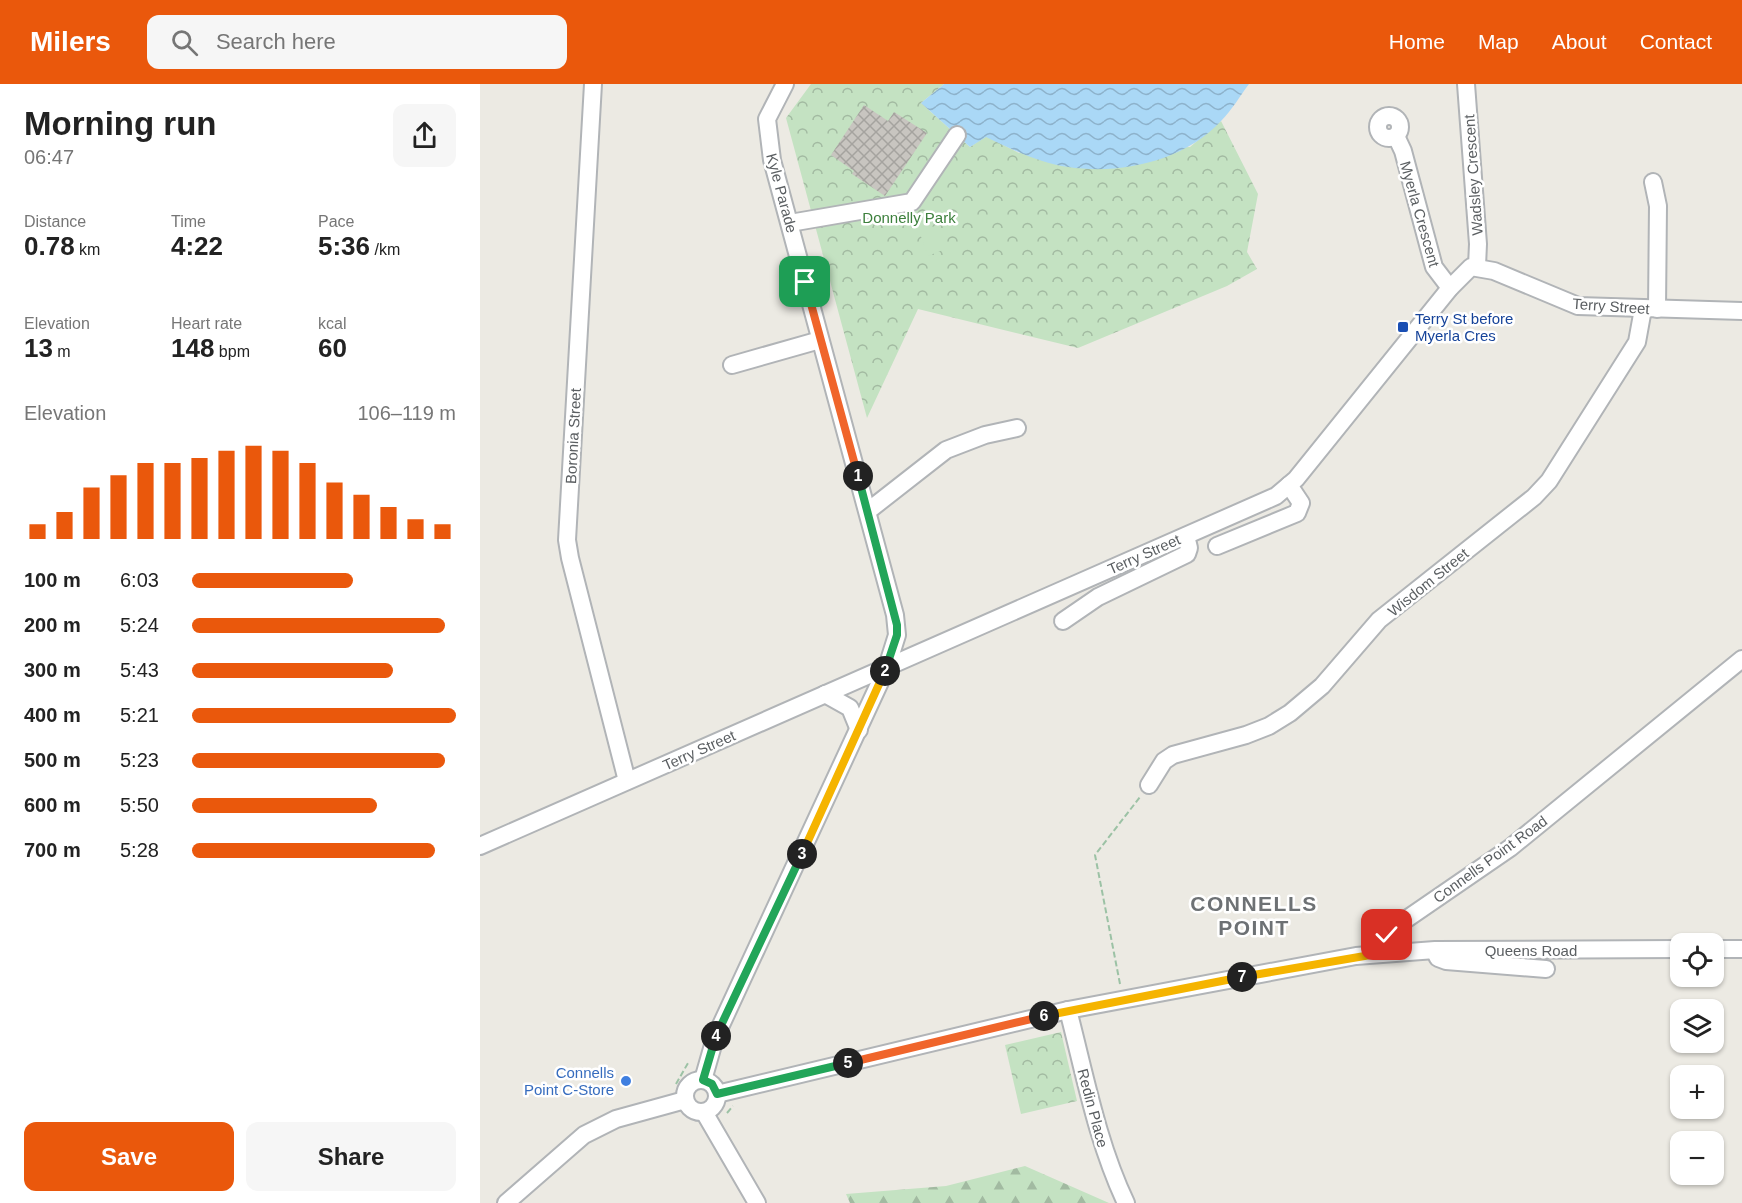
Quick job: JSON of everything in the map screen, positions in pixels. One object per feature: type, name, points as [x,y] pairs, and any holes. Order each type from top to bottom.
[{"type":"street","name":"Boronia Street","points":[[593,84],[567,540],[627,781]]},
{"type":"street","name":"Kyle Parade","points":[[703,1080],[715,1038],[859,730],[887,667],[897,635],[897,625],[868,511],[820,340],[767,134],[770,110],[784,84]]},
{"type":"street","name":"Wadsley Crescent","points":[[1466,84],[1478,244],[1477,266]]},
{"type":"street","points":[[790,223],[912,202],[957,135]]},
{"type":"street","name":"Myerla Crescent","points":[[1396,136],[1434,267],[1449,288]]},
{"type":"street","name":"Wisdom Street","points":[[1149,785],[1164,761],[1173,755],[1246,735],[1269,726],[1308,700],[1379,621],[1534,497],[1549,481],[1637,342],[1650,309],[1658,206],[1653,182]]},
{"type":"street","name":"Terry Street","points":[[480,846],[1276,496],[1289,485],[1465,271],[1477,266],[1566,303],[1650,309],[1742,311]]},
{"type":"street","points":[[732,365],[820,340]]},
{"type":"street","points":[[868,511],[946,450],[985,435],[1017,428]]},
{"type":"street","points":[[1217,546],[1297,513],[1302,503],[1289,485]]},
{"type":"street","points":[[1063,621],[1098,597],[1186,554],[1189,548],[1186,536]]},
{"type":"street","name":"Connells Point Road","points":[[1382,953],[1384,939],[1395,927],[1510,848],[1740,664]]},
{"type":"street","points":[[825,694],[850,708],[859,730]]},
{"type":"street","name":"Queens Road","points":[[1382,953],[1435,950],[1670,949]]},
{"type":"street","points":[[1724,949],[1742,949]]},
{"type":"street","points":[[1435,950],[1442,960],[1546,969]]},
{"type":"street","points":[[717,1094],[1068,1011],[1382,953]]},
{"type":"street","name":"Redin Place","points":[[1068,1011],[1110,1170],[1126,1203]]},
{"type":"street","points":[[704,1112],[713,1107],[717,1094],[712,1084],[703,1080],[689,1085],[685,1100],[690,1108],[704,1112],[757,1203]]},
{"type":"street","points":[[506,1203],[584,1136],[616,1119],[685,1100]]},
{"type":"path","points":[[1120,984],[1095,855],[1149,785]]},
{"type":"path","points":[[676,1084],[688,1063]]},
{"type":"path","points":[[727,1113],[735,1104]]},
{"type":"green space","name":"Donnelly Park","points":[[811,84],[944,84],[921,103],[970,147],[986,136],[1019,153],[1190,147],[1221,121],[1258,194],[1247,252],[1257,269],[1227,286],[1078,348],[918,309],[867,418],[786,118]]},
{"type":"green space","points":[[935,226],[943,250],[928,256],[919,231]]},
{"type":"green space","points":[[1061,1032],[1077,1101],[1021,1114],[1005,1045]]},
{"type":"green space","points":[[1025,1166],[1109,1203],[850,1203],[846,1194],[946,1186]]},
{"type":"water","points":[[944,84],[1249,84],[1221,121],[1189,146],[1170,155],[1130,167],[1088,169],[1046,162],[986,137],[970,147],[921,103]]},
{"type":"building","points":[[864,105],[888,121],[894,112],[927,133],[885,196],[852,174],[854,171],[831,155]]},
{"type":"place","name":"Terry St before Myerla Cres","points":[[1403,327]]},
{"type":"place","name":"Connells Point C-Store","points":[[626,1081]]},
{"type":"district","name":"CONNELLS POINT","points":[[1254,915]]},
{"type":"route","points":[[805,282],[895,615],[897,635],[887,667],[715,1038],[703,1080],[712,1084],[717,1094],[1123,999],[1382,953],[1384,939],[1387,935]]}]
